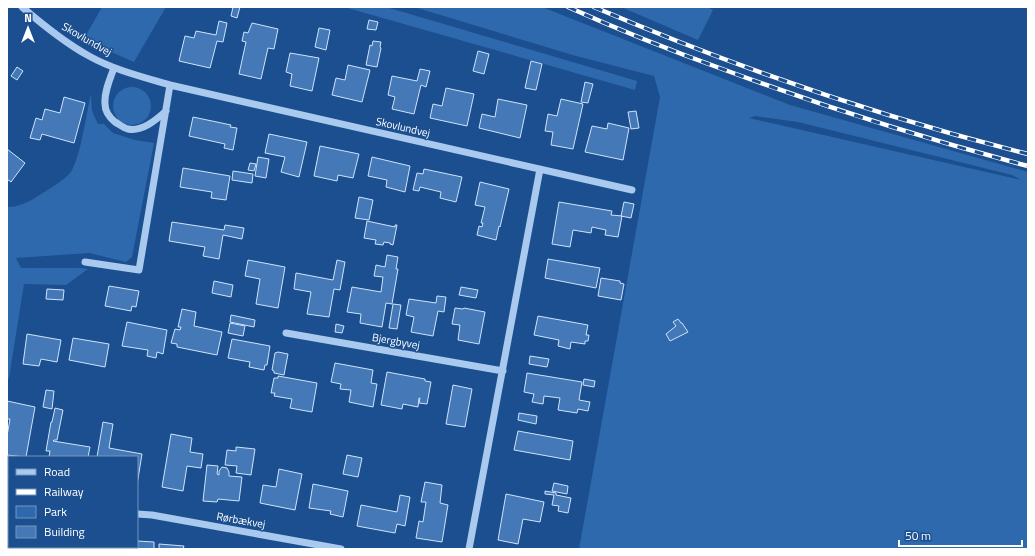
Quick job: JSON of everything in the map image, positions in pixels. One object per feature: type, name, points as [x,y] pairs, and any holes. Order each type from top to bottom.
[{"type":"street","name":"Skovlundvej","points":[[22,7],[44,27],[89,56],[114,68],[170,85],[632,190]]},
{"type":"street","points":[[114,68],[105,104],[108,117],[128,130],[138,130],[156,121],[166,111]]},
{"type":"street","points":[[85,262],[138,270],[170,85]]},
{"type":"street","points":[[469,549],[540,169]]},
{"type":"street","name":"Bjergbyvej","points":[[286,333],[503,371]]},
{"type":"street","name":"Rørbækvej","points":[[138,514],[152,515],[341,549]]},
{"type":"green space","points":[[102,7],[166,7],[134,62],[109,51],[85,37]]},
{"type":"green space","points":[[344,7],[386,7],[637,81],[635,90]]},
{"type":"green space","points":[[414,7],[542,7],[790,105],[1028,172],[1028,549],[579,549],[660,97],[654,76],[576,56]],"holes":[[[755,116],[798,122],[1012,175],[1021,180],[749,118]]]},
{"type":"green space","points":[[621,7],[707,7],[713,10],[698,40]]},
{"type":"green space","points":[[128,87],[136,87],[146,92],[150,99],[150,113],[146,120],[136,125],[128,125],[118,120],[116,117],[113,110],[113,102],[118,92],[121,90]]},
{"type":"green space","points":[[91,94],[92,111],[98,124],[104,124],[113,133],[135,140],[154,143],[132,257],[126,262],[89,253],[16,258],[21,268],[88,269],[66,285],[24,284],[9,378],[7,380],[7,207],[20,205],[31,200],[56,185],[71,172],[78,156]]},
{"type":"building","points":[[233,7],[240,7],[237,18],[231,16]]},
{"type":"building","points":[[369,20],[378,22],[376,30],[367,29]]},
{"type":"building","points":[[219,21],[227,23],[223,42],[217,41],[210,68],[179,61],[185,36],[194,38],[196,31],[216,35]]},
{"type":"building","points":[[252,23],[278,29],[274,49],[268,48],[261,79],[239,74],[246,42],[242,41],[244,32],[248,33]]},
{"type":"building","points":[[319,28],[330,30],[326,50],[315,47]]},
{"type":"building","points":[[373,41],[381,42],[377,67],[366,65],[370,45],[372,46]]},
{"type":"building","points":[[478,51],[489,54],[484,74],[473,71]]},
{"type":"building","points":[[290,53],[319,58],[312,91],[290,86],[292,74],[286,72]]},
{"type":"building","points":[[531,61],[542,64],[536,90],[525,88]]},
{"type":"building","points":[[348,65],[370,70],[362,102],[332,95],[336,78],[345,80]]},
{"type":"building","points":[[17,67],[23,71],[17,80],[11,76]]},
{"type":"building","points":[[420,69],[430,71],[426,87],[421,85],[414,114],[392,109],[395,97],[388,95],[392,76],[417,81]]},
{"type":"building","points":[[585,82],[593,84],[588,103],[581,102]]},
{"type":"building","points":[[446,88],[474,94],[467,126],[430,118],[433,104],[442,106]]},
{"type":"building","points":[[64,97],[85,103],[74,143],[42,134],[40,140],[30,138],[36,118],[42,120],[45,109],[60,113]]},
{"type":"building","points":[[498,99],[527,105],[520,138],[479,128],[482,114],[495,117]]},
{"type":"building","points":[[561,99],[583,104],[573,149],[551,145],[553,132],[545,131],[548,114],[557,116]]},
{"type":"building","points":[[636,111],[639,128],[631,129],[628,112]]},
{"type":"building","points":[[193,117],[231,125],[230,127],[237,128],[233,150],[224,148],[225,144],[189,136]]},
{"type":"building","points":[[608,123],[629,128],[623,160],[585,152],[592,126],[607,129]]},
{"type":"building","points":[[269,134],[307,142],[299,177],[281,172],[285,157],[265,153]]},
{"type":"building","points":[[320,146],[359,154],[353,178],[338,175],[337,181],[314,176]]},
{"type":"building","points":[[7,149],[25,163],[11,182],[7,179]]},
{"type":"building","points":[[258,157],[269,159],[266,178],[255,176]]},
{"type":"building","points":[[372,157],[410,166],[405,192],[386,187],[387,180],[368,176]]},
{"type":"building","points":[[250,163],[256,164],[254,171],[248,170]]},
{"type":"building","points":[[183,168],[230,176],[226,200],[211,198],[212,192],[180,187]]},
{"type":"building","points":[[424,169],[462,177],[456,202],[440,198],[441,192],[420,187],[419,191],[413,190],[417,173],[423,174]]},
{"type":"building","points":[[233,171],[253,174],[252,183],[232,180]]},
{"type":"building","points":[[480,182],[509,189],[496,240],[477,235],[479,226],[482,227],[483,223],[481,223],[485,207],[475,205]]},
{"type":"building","points":[[359,197],[373,200],[369,220],[355,218]]},
{"type":"building","points":[[559,202],[612,211],[611,215],[622,216],[618,237],[605,235],[606,230],[592,227],[591,233],[573,230],[570,247],[552,244]]},
{"type":"building","points":[[624,202],[634,204],[631,218],[621,216]]},
{"type":"building","points":[[367,221],[395,227],[395,225],[397,225],[393,245],[384,242],[383,245],[375,244],[376,240],[364,238]]},
{"type":"building","points":[[172,222],[224,230],[225,225],[244,228],[242,239],[223,235],[219,259],[203,256],[205,247],[169,241]]},
{"type":"building","points":[[387,255],[398,257],[396,269],[398,269],[392,304],[386,303],[382,327],[360,323],[361,314],[347,312],[352,287],[381,292],[383,277],[374,276],[376,265],[385,267]]},
{"type":"building","points":[[548,259],[600,268],[596,288],[545,278]]},
{"type":"building","points":[[248,260],[285,267],[278,308],[256,304],[260,279],[245,276]]},
{"type":"building","points":[[337,260],[345,262],[340,290],[334,289],[329,317],[307,314],[311,292],[294,289],[296,273],[333,280]]},
{"type":"building","points":[[601,278],[620,281],[620,283],[624,284],[621,300],[598,296]]},
{"type":"building","points":[[214,281],[233,285],[231,297],[212,293]]},
{"type":"building","points":[[109,286],[139,291],[136,307],[132,306],[131,311],[105,306]]},
{"type":"building","points":[[461,287],[478,290],[476,298],[459,295]]},
{"type":"building","points":[[47,289],[64,290],[63,300],[46,299]]},
{"type":"building","points":[[437,296],[446,297],[444,312],[438,311],[433,336],[411,332],[414,317],[406,315],[409,299],[436,303]]},
{"type":"building","points":[[393,304],[401,305],[397,329],[389,328]]},
{"type":"building","points":[[455,308],[485,312],[479,344],[458,340],[460,325],[452,324]]},
{"type":"building","points":[[182,309],[196,312],[194,326],[222,332],[217,355],[177,347],[177,344],[171,343],[175,329],[180,330],[181,327],[178,327]]},
{"type":"building","points":[[231,315],[255,320],[254,327],[230,322]]},
{"type":"building","points":[[538,316],[588,325],[586,335],[589,335],[588,341],[585,341],[585,344],[571,342],[570,349],[558,346],[559,340],[534,335]]},
{"type":"building","points":[[678,319],[688,332],[670,341],[666,334],[676,326],[673,322]]},
{"type":"building","points":[[127,322],[167,330],[163,354],[157,352],[156,358],[147,356],[148,350],[122,346]]},
{"type":"building","points":[[230,323],[245,326],[243,336],[228,333]]},
{"type":"building","points":[[336,324],[344,326],[342,333],[335,332]]},
{"type":"building","points":[[27,334],[61,340],[57,362],[41,359],[39,366],[23,364]]},
{"type":"building","points":[[73,338],[109,344],[105,367],[69,360]]},
{"type":"building","points":[[232,339],[270,346],[267,365],[265,365],[264,370],[249,367],[250,362],[228,358]]},
{"type":"building","points":[[278,352],[288,354],[284,375],[274,373],[272,370],[275,353]]},
{"type":"building","points":[[530,356],[549,359],[547,367],[529,364]]},
{"type":"building","points":[[335,363],[373,370],[371,383],[377,384],[373,407],[349,402],[351,390],[340,389],[341,384],[331,382]]},
{"type":"building","points":[[387,372],[425,379],[425,381],[431,382],[427,404],[419,403],[419,398],[418,407],[403,404],[402,409],[381,405]]},
{"type":"building","points":[[527,373],[582,382],[579,400],[590,402],[588,411],[578,409],[577,413],[558,410],[560,398],[544,396],[543,404],[532,402],[534,394],[524,392]]},
{"type":"building","points":[[278,376],[317,383],[312,412],[290,408],[292,399],[274,396],[275,393],[271,393],[274,378],[278,378]]},
{"type":"building","points":[[584,379],[595,381],[594,387],[583,385]]},
{"type":"building","points":[[453,385],[472,389],[465,427],[446,424]]},
{"type":"building","points":[[46,390],[54,391],[52,409],[43,407]]},
{"type":"building","points":[[7,401],[35,407],[26,456],[7,455],[7,436],[10,419],[7,419]]},
{"type":"building","points":[[55,408],[63,410],[57,440],[53,441],[90,447],[88,456],[49,456],[50,451],[46,451]]},
{"type":"building","points":[[519,413],[537,416],[536,424],[518,420]]},
{"type":"building","points":[[103,422],[113,424],[109,448],[142,454],[138,479],[138,456],[97,456]]},
{"type":"building","points":[[518,431],[573,441],[570,460],[514,450]]},
{"type":"building","points":[[171,434],[192,438],[190,452],[203,454],[201,468],[187,466],[183,491],[162,487]]},
{"type":"building","points":[[236,447],[255,449],[251,475],[236,473],[237,466],[225,465],[227,450],[236,451]]},
{"type":"building","points":[[347,455],[362,458],[358,477],[343,474]]},
{"type":"building","points":[[207,465],[218,466],[217,474],[219,475],[219,471],[222,467],[227,468],[229,476],[242,477],[239,501],[218,499],[217,502],[203,501]]},
{"type":"building","points":[[279,469],[302,474],[295,510],[260,503],[263,485],[276,487]]},
{"type":"building","points":[[425,482],[442,485],[440,503],[448,505],[442,542],[416,538],[419,521],[423,522],[426,502],[421,502]]},
{"type":"building","points":[[7,483],[8,483],[8,528]]},
{"type":"building","points":[[554,483],[568,486],[567,494],[552,491]]},
{"type":"building","points":[[313,484],[348,491],[343,517],[330,514],[331,511],[309,508]]},
{"type":"building","points":[[545,491],[571,498],[568,513],[558,511],[559,506],[552,505],[554,495],[545,494]]},
{"type":"building","points":[[506,494],[544,502],[540,522],[523,519],[518,544],[498,540]]},
{"type":"building","points":[[400,495],[410,497],[405,526],[397,524],[395,533],[357,526],[361,505],[397,512]]},
{"type":"building","points":[[138,541],[154,542],[154,549],[119,549],[138,548]]},
{"type":"building","points":[[159,544],[184,546],[183,549],[159,549]]},
{"type":"railway","points":[[568,7],[665,48],[800,97],[913,134],[1028,166]]},
{"type":"railway","points":[[594,7],[700,50],[808,89],[918,124],[1028,154]]}]
